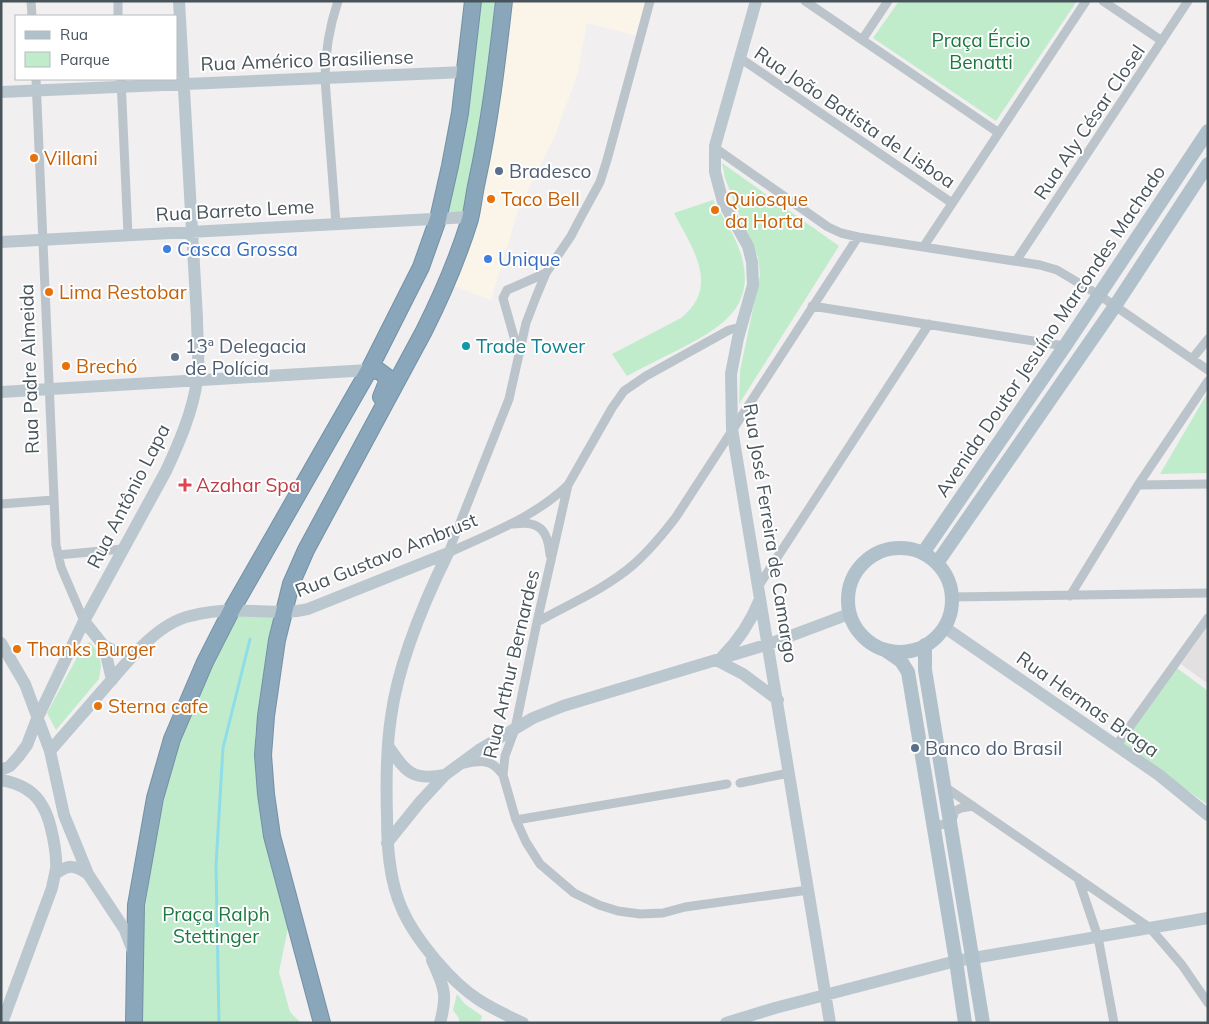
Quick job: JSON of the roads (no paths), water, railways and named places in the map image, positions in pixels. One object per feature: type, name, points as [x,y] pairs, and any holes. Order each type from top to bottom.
[{"type":"highway","points":[[134,1023],[136,904],[155,798],[172,739],[205,662],[231,611],[369,370],[408,296],[421,266],[438,219],[460,114],[473,1]]},
{"type":"highway","points":[[322,1023],[272,836],[263,755],[271,673],[283,612],[306,550],[441,296],[470,217],[492,104],[504,1]]},
{"type":"highway","points":[[359,452],[387,382],[387,377],[384,373],[369,370]]},
{"type":"main road","name":"Avenida Doutor Jesuíno Marcondes Machado","points":[[923,553],[1065,346],[1208,131]]},
{"type":"main road","name":"Avenida Doutor Jesuíno Marcondes Machado","points":[[937,564],[1115,306],[1208,164]]},
{"type":"main road","points":[[885,650],[899,652],[924,646],[936,638],[944,627],[950,612],[952,597],[945,573],[923,553],[906,548],[889,548],[873,555],[860,566],[851,580],[847,597],[849,614],[857,630],[870,642],[901,661],[908,672],[965,1023]]},
{"type":"main road","points":[[924,646],[925,670],[983,1023]]},
{"type":"main road","points":[[943,884],[960,881]]},
{"type":"street","points":[[31,1],[32,15]]},
{"type":"street","points":[[118,1],[118,15]]},
{"type":"street","name":"Rua Antônio Lapa","points":[[1,770],[10,766],[27,745],[37,719],[84,621],[175,451],[194,396],[197,380],[197,318],[179,1]]},
{"type":"street","points":[[336,224],[325,79],[327,40],[338,1]]},
{"type":"street","points":[[523,1023],[478,1000],[463,987],[430,953],[411,928],[401,907],[392,878],[387,843],[386,794],[391,717],[406,658],[426,597],[448,553],[509,399],[526,322],[546,273],[571,236],[600,182],[650,1]]},
{"type":"street","name":"Rua José Ferreira de Camargo","points":[[756,1],[715,148],[715,172],[723,202],[748,246],[752,262],[752,285],[731,374],[732,428],[830,1023]]},
{"type":"street","points":[[805,1],[999,133]]},
{"type":"street","points":[[862,40],[888,1]]},
{"type":"street","points":[[924,246],[1086,1]]},
{"type":"street","points":[[1103,1],[1162,41]]},
{"type":"street","name":"Rua Aly César Closel","points":[[1016,261],[1188,1]]},
{"type":"street","name":"Rua João Batista de Lisboa","points":[[740,58],[952,203]]},
{"type":"street","name":"Rua Américo Brasiliense","points":[[1,92],[36,85],[184,84],[465,72]]},
{"type":"street","points":[[121,83],[128,235]]},
{"type":"street","name":"Rua Padre Almeida","points":[[36,85],[54,528],[61,567],[84,621],[104,646]]},
{"type":"street","points":[[715,148],[828,227],[841,233],[1040,265],[1057,270],[1099,295],[1208,370]]},
{"type":"street","name":"Rua Barreto Leme","points":[[1,242],[470,217]]},
{"type":"street","points":[[537,622],[610,582],[633,565],[659,539],[676,516],[858,237]]},
{"type":"street","points":[[519,357],[503,298],[507,290],[546,273]]},
{"type":"street","points":[[812,306],[1065,346]]},
{"type":"street","points":[[718,659],[744,632],[759,593],[929,324]]},
{"type":"street","name":"Rua Arthur Bernardes","points":[[741,327],[729,330],[646,376],[624,391],[612,408],[568,485],[537,622],[516,729],[505,756],[503,775],[516,820],[526,842],[540,864],[574,893],[618,911],[640,914],[663,913],[685,907],[808,890]]},
{"type":"street","points":[[1192,359],[1208,339]]},
{"type":"street","points":[[1,392],[369,370]]},
{"type":"street","points":[[1070,596],[1138,485],[1208,381]]},
{"type":"street","points":[[1138,485],[1208,484]]},
{"type":"street","name":"Rua Gustavo Ambrust","points":[[50,751],[137,651],[161,631],[189,616],[248,610],[283,612],[308,610],[448,553],[509,525],[536,510],[558,495],[568,485]]},
{"type":"street","points":[[1,504],[54,500]]},
{"type":"street","points":[[509,525],[526,522],[534,524],[541,529],[546,535],[549,545],[550,564]]},
{"type":"street","points":[[58,555],[123,549]]},
{"type":"street","points":[[952,597],[1208,593]]},
{"type":"street","points":[[387,843],[445,775],[479,750],[532,718],[563,706],[769,644],[849,614]]},
{"type":"street","points":[[1116,746],[1208,618]]},
{"type":"street","name":"Rua Hermas Braga","points":[[944,627],[1159,775],[1208,815]]},
{"type":"street","points":[[1,643],[25,684],[50,751],[64,815],[88,874],[126,930],[136,959]]},
{"type":"street","points":[[104,646],[115,651],[137,651]]},
{"type":"street","points":[[104,646],[112,680]]},
{"type":"street","points":[[718,659],[743,674],[778,700]]},
{"type":"street","points":[[388,746],[408,771],[429,778],[445,775]]},
{"type":"street","points":[[462,764],[481,761],[491,762],[498,767],[503,775]]},
{"type":"street","points":[[740,783],[789,773]]},
{"type":"street","points":[[1,780],[16,783],[29,791],[43,806],[50,824],[56,868],[52,888],[2,1023]]},
{"type":"street","points":[[516,820],[727,784]]},
{"type":"street","points":[[944,787],[1150,928],[1182,965],[1208,1004]]},
{"type":"street","points":[[43,806],[53,802],[58,791]]},
{"type":"street","points":[[934,826],[950,823],[955,811],[974,806]]},
{"type":"street","points":[[55,874],[64,867],[76,867],[88,874]]},
{"type":"street","points":[[1078,878],[1098,937],[1114,1023]]},
{"type":"street","points":[[726,1023],[825,995],[956,962],[1208,918]]},
{"type":"street","points":[[430,953],[445,993],[445,1004],[440,1023]]},
{"type":"waterway","points":[[219,1023],[216,865],[223,748],[250,639]]},
{"type":"place","name":"Villani","points":[[34,158]]},
{"type":"place","name":"Bradesco","points":[[499,171]]},
{"type":"place","name":"Taco Bell","points":[[491,199]]},
{"type":"place","name":"Quiosque da Horta","points":[[715,210]]},
{"type":"place","name":"Casca Grossa","points":[[167,249]]},
{"type":"place","name":"Unique","points":[[488,259]]},
{"type":"place","name":"Lima Restobar","points":[[49,292]]},
{"type":"place","name":"Trade Tower","points":[[466,346]]},
{"type":"place","name":"13ª Delegacia de Polícia","points":[[175,357]]},
{"type":"place","name":"Brechó","points":[[66,366]]},
{"type":"place","name":"Azahar Spa","points":[[185,485]]},
{"type":"place","name":"Thanks Burger","points":[[17,649]]},
{"type":"place","name":"Sterna cafe","points":[[98,706]]},
{"type":"place","name":"Banco do Brasil","points":[[915,748]]},
{"type":"park label","name":"Praça Ércio Benatti","points":[[981,51]]},
{"type":"park label","name":"Praça Ralph Stettinger","points":[[216,925]]}]
